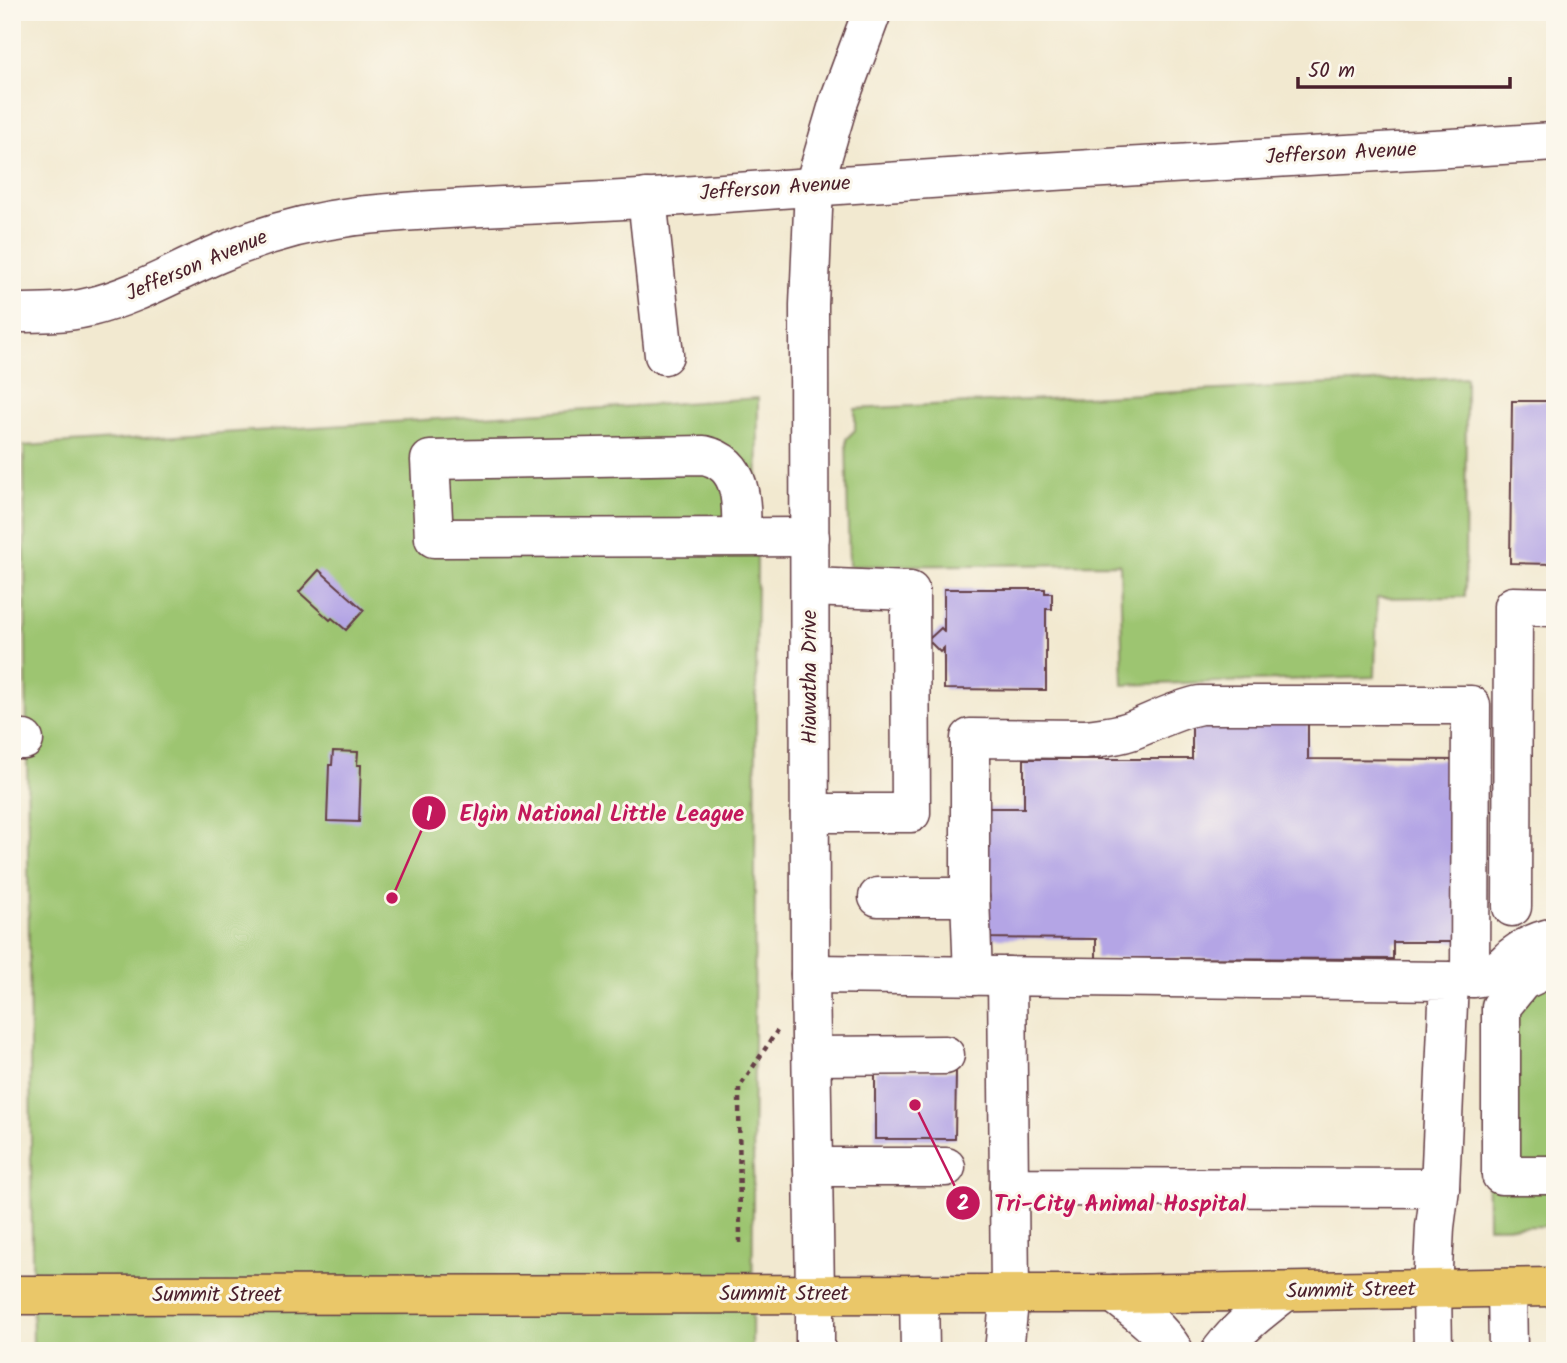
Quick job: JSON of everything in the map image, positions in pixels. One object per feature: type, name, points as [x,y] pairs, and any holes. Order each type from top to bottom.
[{"type":"main road","name":"Summit Street","points":[[12,1295],[1114,1294],[1555,1287]]},
{"type":"street","name":"Hiawatha Drive","points":[[815,1351],[810,974],[809,306],[814,186],[839,101],[872,12]]},
{"type":"street","name":"Jefferson Avenue","points":[[12,313],[70,311],[103,304],[137,292],[217,254],[278,232],[322,222],[423,209],[647,198],[1555,142]]},
{"type":"street","points":[[647,198],[664,355]]},
{"type":"street","points":[[741,537],[740,500],[735,476],[722,463],[704,455],[430,460],[434,538],[810,537]]},
{"type":"street","points":[[810,587],[910,591],[911,813],[810,813]]},
{"type":"street","points":[[1511,907],[1513,606],[1555,607]]},
{"type":"street","points":[[1004,1351],[1010,1293],[1009,1187],[990,976],[970,897],[970,738],[1101,737],[1130,731],[1170,713],[1200,705],[1471,705],[1460,980],[1435,1227],[1433,1351]]},
{"type":"street","points":[[878,897],[970,897]]},
{"type":"street","points":[[810,974],[1460,980],[1494,973],[1530,945],[1555,937]]},
{"type":"street","points":[[1555,970],[1545,970],[1522,981],[1501,1007],[1501,1175],[1555,1175]]},
{"type":"street","points":[[1501,1155],[1516,1127],[1516,1012],[1524,999],[1547,984],[1555,984]]},
{"type":"street","points":[[812,1056],[945,1055]]},
{"type":"street","points":[[813,1167],[946,1167]]},
{"type":"street","points":[[1009,1187],[1440,1188]]},
{"type":"street","points":[[1507,1289],[1508,1351]]},
{"type":"street","points":[[1221,1351],[1252,1318],[1285,1292]]},
{"type":"street","points":[[919,1294],[920,1351]]},
{"type":"street","points":[[1114,1294],[1150,1322],[1174,1351]]},
{"type":"path","points":[[740,1243],[738,1088],[781,1024]]},
{"type":"path","points":[[736,1351],[738,1343]]},
{"type":"green space","points":[[1466,377],[1465,597],[1377,598],[1375,677],[1123,685],[1120,564],[849,566],[846,439],[855,430],[855,409]]},
{"type":"green space","points":[[758,398],[752,1351],[33,1351],[24,446]]},
{"type":"green space","points":[[1555,956],[1555,1226],[1488,1227],[1486,998]]},
{"type":"building","points":[[1512,401],[1555,401],[1555,564],[1510,563]]},
{"type":"building","points":[[319,570],[364,610],[346,630],[332,618],[330,620],[299,592]]},
{"type":"building","points":[[944,589],[1045,589],[1045,593],[1052,593],[1052,609],[1046,609],[1046,690],[944,689],[944,648],[940,652],[928,640],[941,628],[944,631]]},
{"type":"building","points":[[1192,722],[1308,723],[1308,759],[1461,760],[1460,942],[1393,942],[1393,959],[1096,958],[1096,939],[983,938],[984,808],[1024,808],[1024,759],[1192,759]]},
{"type":"building","points":[[333,751],[358,752],[357,765],[361,765],[359,822],[327,821],[329,765],[332,765]]},
{"type":"building","points":[[875,1071],[956,1071],[955,1139],[875,1139]]},
{"type":"place","name":"Elgin National Little League","points":[[392,898]]},
{"type":"place","name":"Tri-City Animal Hospital","points":[[915,1105]]}]
